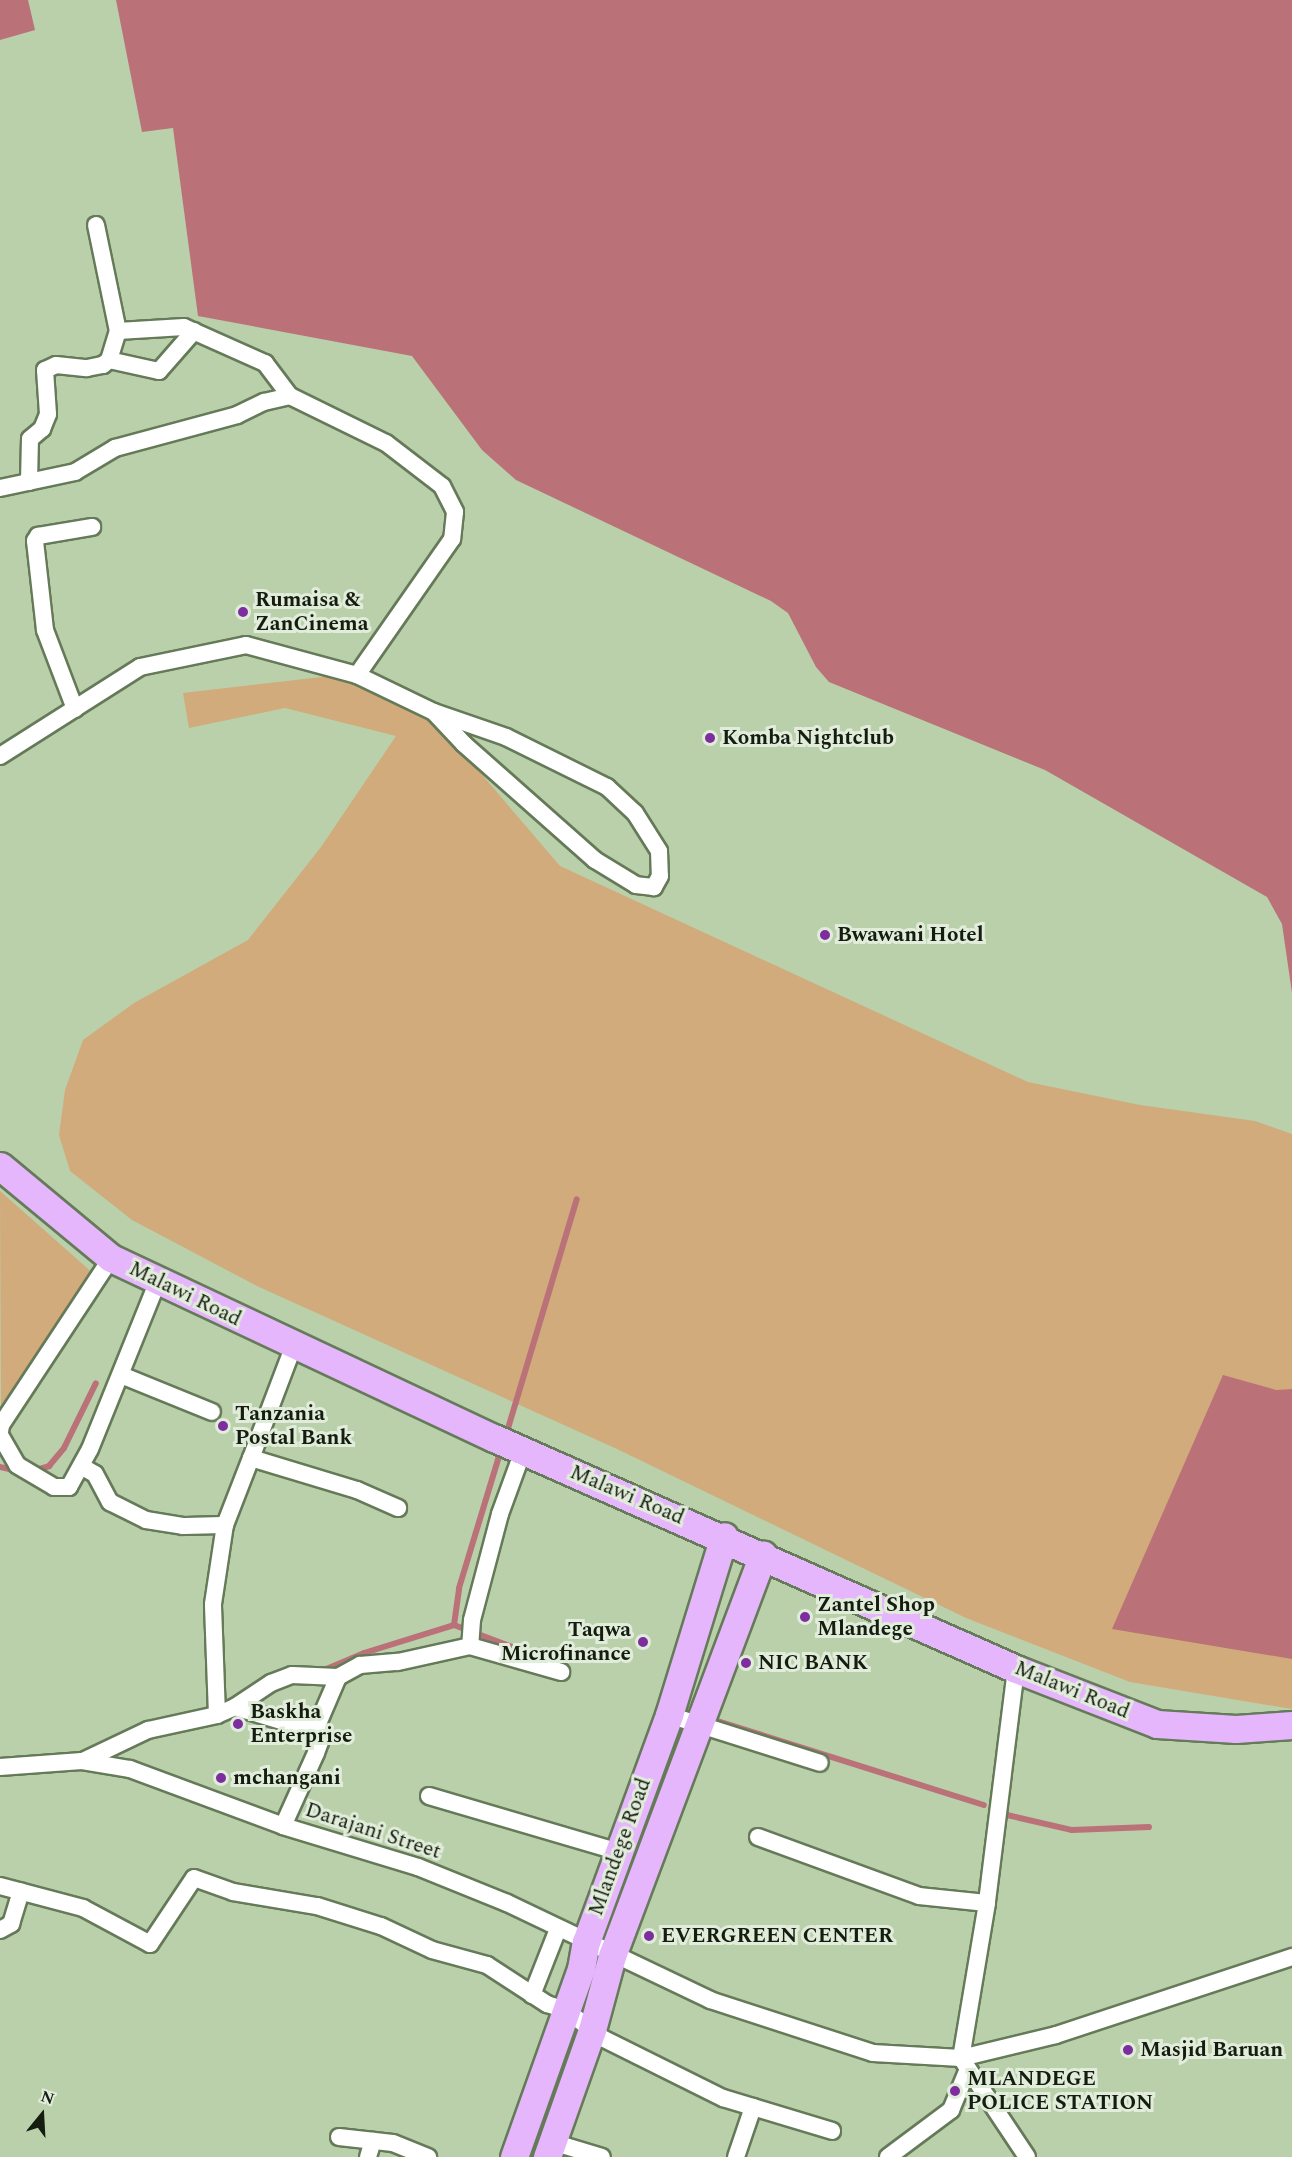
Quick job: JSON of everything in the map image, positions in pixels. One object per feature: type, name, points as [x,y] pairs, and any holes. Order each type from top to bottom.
[{"type":"main road","name":"Malawi Road","points":[[0,1166],[111,1258],[523,1450],[724,1536],[1016,1669],[1157,1724],[1236,1729],[1292,1725]]},
{"type":"main road","name":"Mlandege Road","points":[[514,2157],[581,1969],[586,1942],[669,1715],[724,1536]]},
{"type":"main road","name":"Mlandege Road","points":[[549,2149],[591,2030],[610,1967],[763,1554]]},
{"type":"main road","points":[[581,1969],[610,1967]]},
{"type":"street","points":[[29,482],[30,439],[42,429],[48,414],[45,370],[56,365],[96,368],[109,360],[118,331],[96,225]]},
{"type":"street","points":[[118,331],[184,327],[265,363],[290,396],[386,443],[442,486],[455,512],[453,539],[357,675]]},
{"type":"street","points":[[109,360],[159,371],[194,331]]},
{"type":"street","points":[[0,488],[75,472],[132,442],[237,415],[264,402],[290,396]]},
{"type":"street","points":[[75,709],[45,630],[35,541],[38,536],[92,527]]},
{"type":"street","points":[[0,756],[140,667],[246,645],[357,675],[434,712],[506,736],[607,787],[635,813],[659,851],[660,876],[654,887],[636,885],[595,860],[464,744],[434,712]]},
{"type":"street","points":[[111,1258],[0,1425],[0,1433],[17,1465],[36,1479],[66,1489],[81,1466],[121,1375],[158,1281]]},
{"type":"street","points":[[217,1715],[213,1604],[225,1526],[294,1345]]},
{"type":"street","points":[[121,1375],[212,1412]]},
{"type":"street","points":[[471,1634],[500,1514],[523,1450]]},
{"type":"street","points":[[251,1458],[357,1490],[398,1508]]},
{"type":"street","points":[[81,1466],[95,1474],[110,1502],[146,1520],[183,1527],[225,1526]]},
{"type":"street","points":[[82,1761],[109,1752],[147,1730],[217,1715],[236,1707],[271,1683],[292,1676],[338,1677],[360,1665],[398,1662],[471,1634],[561,1672]]},
{"type":"street","points":[[888,2157],[951,2110],[964,2064],[1016,1669]]},
{"type":"street","points":[[283,1826],[316,1753],[320,1742],[318,1726],[338,1677]]},
{"type":"street","points":[[236,1707],[254,1715],[304,1728],[318,1726]]},
{"type":"street","points":[[669,1715],[820,1763]]},
{"type":"street","name":"Darajani Street","points":[[0,1767],[82,1761],[130,1769],[213,1798],[283,1826],[418,1867],[586,1942],[610,1967],[778,2025],[873,2053],[964,2064],[1292,1957]]},
{"type":"street","points":[[429,1796],[619,1852]]},
{"type":"street","points":[[758,1837],[919,1896],[987,1902]]},
{"type":"street","points":[[0,1886],[97,1913],[150,1944],[191,1880],[198,1878],[233,1892],[251,1892],[317,1906],[381,1926],[421,1946],[488,1965],[532,1995],[566,2010],[591,2030],[723,2098],[832,2131]]},
{"type":"street","points":[[0,1930],[11,1924],[21,1891]]},
{"type":"street","points":[[532,1995],[558,1929]]},
{"type":"street","points":[[964,2064],[1027,2157]]},
{"type":"street","points":[[736,2157],[753,2107]]},
{"type":"street","points":[[339,2137],[371,2149],[405,2145],[428,2157]]},
{"type":"street","points":[[549,2149],[602,2157]]},
{"type":"shaded area","points":[[0,0],[28,0],[35,30],[0,40]]},
{"type":"shaded area","points":[[116,0],[1292,0],[1292,993],[1282,924],[1267,897],[1045,770],[829,682],[816,667],[788,613],[771,601],[516,480],[482,450],[412,356],[198,316],[173,128],[142,132]]},
{"type":"shaded area","points":[[330,676],[369,687],[431,715],[560,866],[1028,1082],[1140,1105],[1255,1121],[1292,1134],[1292,1709],[1130,1682],[966,1618],[617,1449],[257,1286],[132,1220],[70,1171],[59,1135],[65,1090],[83,1040],[134,1003],[248,940],[321,847],[396,736],[285,708],[189,728],[183,693]]},
{"type":"shaded area","points":[[0,1191],[95,1275],[48,1336],[1,1407]]},
{"type":"shaded area","points":[[1223,1375],[1276,1390],[1292,1389],[1292,1659],[1112,1629]]},
{"type":"waterway","points":[[506,1435],[577,1199]]},
{"type":"waterway","points":[[32,1471],[49,1466],[64,1448],[96,1383]]},
{"type":"waterway","points":[[454,1625],[459,1588],[501,1450]]},
{"type":"waterway","points":[[0,1467],[17,1471]]},
{"type":"waterway","points":[[324,1670],[364,1653],[454,1625],[520,1650]]},
{"type":"waterway","points":[[711,1719],[984,1805]]},
{"type":"waterway","points":[[1007,1815],[1072,1830],[1149,1827]]},
{"type":"place","name":"Rumaisa & ZanCinema","points":[[243,612]]},
{"type":"place","name":"Komba Nightclub","points":[[710,738]]},
{"type":"place","name":"Bwawani Hotel","points":[[825,935]]},
{"type":"place","name":"Tanzania Postal Bank","points":[[223,1426]]},
{"type":"place","name":"Zantel Shop Mlandege","points":[[805,1617]]},
{"type":"place","name":"Taqwa Microfinance","points":[[643,1642]]},
{"type":"place","name":"NIC BANK","points":[[746,1663]]},
{"type":"place","name":"Baskha Enterprise","points":[[238,1724]]},
{"type":"place","name":"mchangani","points":[[221,1778]]},
{"type":"place","name":"EVERGREEN CENTER","points":[[649,1936]]},
{"type":"place","name":"Masjid Baruan","points":[[1128,2050]]},
{"type":"place","name":"MLANDEGE POLICE STATION","points":[[955,2091]]}]
